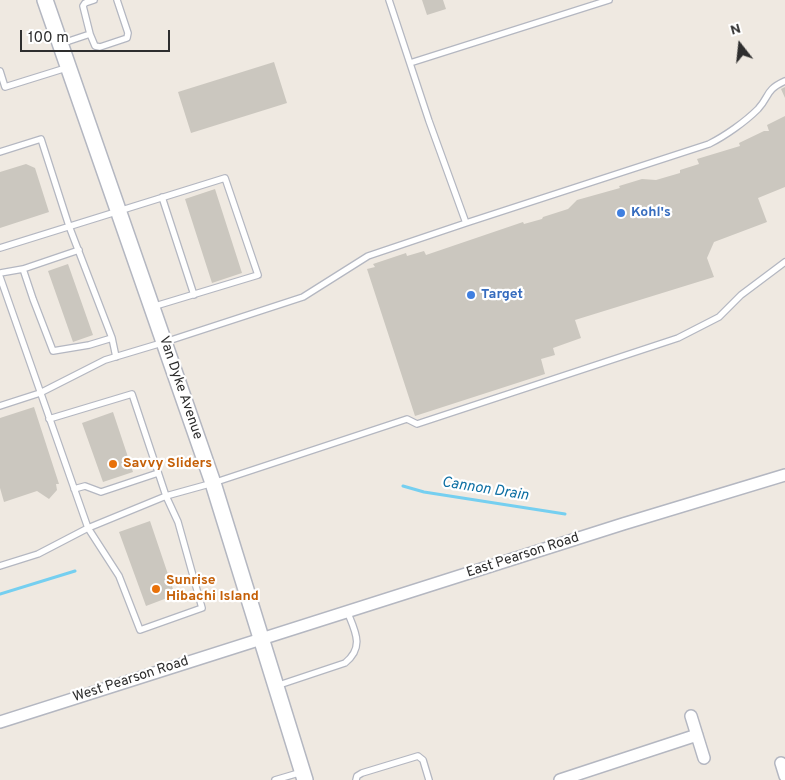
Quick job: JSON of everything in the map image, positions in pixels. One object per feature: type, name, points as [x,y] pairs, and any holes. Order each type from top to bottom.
[{"type":"main road","name":"Van Dyke Avenue","points":[[45,0],[213,483],[304,776]]},
{"type":"street","name":"East Pearson Road","points":[[262,638],[785,475]]},
{"type":"street","name":"West Pearson Road","points":[[0,722],[262,638]]},
{"type":"street","points":[[691,716],[704,758]]},
{"type":"street","points":[[560,780],[696,735]]},
{"type":"street","points":[[781,763],[785,776]]},
{"type":"lane","points":[[94,0],[85,3],[83,6],[90,34],[95,46],[100,48],[127,38],[128,33],[117,0]]},
{"type":"lane","points":[[389,0],[466,223]]},
{"type":"lane","points":[[410,63],[609,0]]},
{"type":"lane","points":[[60,44],[90,34]]},
{"type":"lane","points":[[0,71],[2,88],[68,67]]},
{"type":"lane","points":[[0,406],[40,393],[105,360],[303,297],[368,256],[709,144],[720,138],[758,108],[775,86],[785,81]]},
{"type":"lane","points":[[0,152],[40,139],[87,277],[112,338],[116,357]]},
{"type":"lane","points":[[0,248],[225,178],[258,275],[152,307]]},
{"type":"lane","points":[[162,197],[194,295]]},
{"type":"lane","points":[[49,419],[132,394],[166,496],[178,522],[202,608],[140,630],[119,576],[88,528],[49,419],[40,393],[0,275],[24,269],[79,250]]},
{"type":"lane","points":[[0,566],[38,554],[88,528],[166,496],[213,483],[407,419],[417,424],[678,338],[719,317],[741,295],[785,262]]},
{"type":"lane","points":[[24,269],[33,299],[53,351],[89,345],[112,338]]},
{"type":"lane","points":[[74,489],[86,486],[101,492],[158,473]]},
{"type":"lane","points":[[276,686],[345,662],[352,657],[356,651],[357,644],[347,611]]},
{"type":"lane","points":[[356,780],[357,776],[362,773],[418,756],[423,760],[429,780]]},
{"type":"lane","points":[[275,780],[304,776]]},
{"type":"building","points":[[422,0],[443,0],[446,9],[427,15]]},
{"type":"building","points":[[274,62],[287,103],[191,133],[178,92]]},
{"type":"building","points":[[785,87],[785,98],[781,89]]},
{"type":"building","points":[[785,116],[785,187],[758,198],[767,222],[714,242],[707,258],[714,277],[575,320],[581,338],[553,348],[555,355],[541,359],[545,374],[415,416],[367,269],[375,267],[373,264],[406,253],[407,256],[424,251],[426,255],[523,222],[524,224],[542,219],[543,217],[568,209],[577,200],[620,188],[619,186],[642,179],[656,180],[680,173],[680,170],[699,164],[697,159],[740,146],[739,143],[764,131],[769,131],[767,125]]},
{"type":"building","points":[[26,164],[35,168],[49,212],[0,228],[0,172]]},
{"type":"building","points":[[215,189],[242,273],[212,283],[185,199]]},
{"type":"building","points":[[68,264],[93,335],[73,342],[48,271]]},
{"type":"building","points":[[34,407],[59,484],[56,484],[57,490],[49,499],[37,491],[4,502],[0,488],[0,418]]},
{"type":"building","points":[[113,412],[133,472],[103,482],[82,423]]},
{"type":"building","points":[[150,521],[175,595],[146,606],[119,532]]},
{"type":"waterway","name":"Cannon Drain","points":[[403,486],[424,492],[565,514]]},
{"type":"waterway","name":"Cannon Drain","points":[[0,594],[75,571]]},
{"type":"place","name":"Kohl's","points":[[621,213]]},
{"type":"place","name":"Target","points":[[471,295]]},
{"type":"place","name":"Savvy Sliders","points":[[113,464]]},
{"type":"place","name":"Sunrise Hibachi Island","points":[[156,589]]}]
